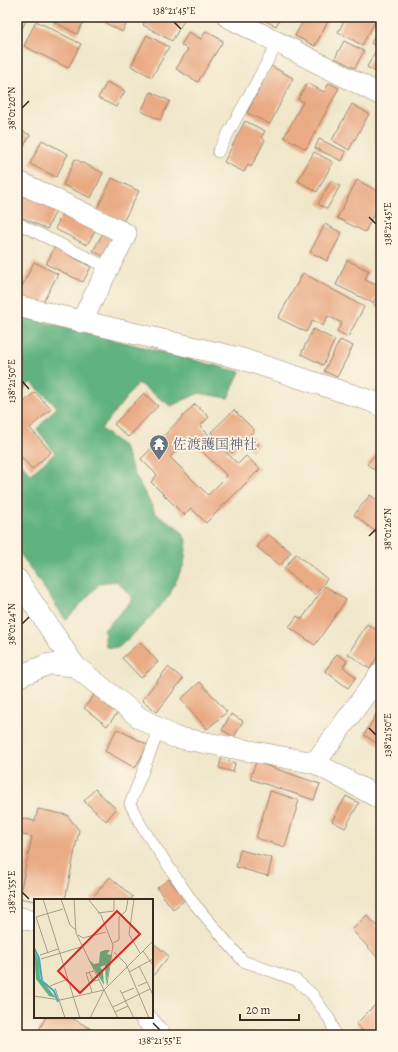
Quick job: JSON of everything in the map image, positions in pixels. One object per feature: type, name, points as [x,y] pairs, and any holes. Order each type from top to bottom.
[{"type":"street","points":[[230,18],[381,95]]},
{"type":"street","points":[[17,181],[126,234],[81,322]]},
{"type":"street","points":[[17,306],[239,358],[371,401],[381,406]]},
{"type":"street","points":[[17,579],[75,666],[127,708],[159,730],[174,737],[315,763],[381,799]]},
{"type":"street","points":[[17,677],[49,664],[75,666]]},
{"type":"street","points":[[315,763],[381,673]]},
{"type":"street","points":[[17,916],[34,921]]},
{"type":"street","points":[[146,1018],[160,1035]]},
{"type":"lane","points":[[218,152],[278,42]]},
{"type":"lane","points":[[17,223],[109,268]]},
{"type":"lane","points":[[159,730],[130,804],[142,827],[192,901],[243,961],[296,980],[312,994],[330,1020],[335,1035]]},
{"type":"green space","points":[[17,315],[240,372],[228,398],[199,393],[171,406],[138,383],[101,429],[124,447],[134,473],[156,514],[178,528],[187,541],[184,564],[169,596],[144,624],[118,648],[106,647],[104,630],[133,599],[117,581],[100,583],[66,620],[17,549],[17,459],[31,474],[55,453],[37,429],[57,407],[31,382],[17,396]]},
{"type":"building","points":[[17,17],[26,21],[17,37]]},
{"type":"building","points":[[55,17],[86,17],[77,34],[53,21]]},
{"type":"building","points":[[95,17],[130,17],[122,32]]},
{"type":"building","points":[[147,17],[186,17],[172,41],[143,25]]},
{"type":"building","points":[[257,17],[281,17],[276,26]]},
{"type":"building","points":[[305,17],[330,17],[315,46],[295,36]]},
{"type":"building","points":[[340,17],[378,17],[362,45],[338,32],[344,21],[339,19]]},
{"type":"building","points":[[36,21],[81,44],[68,68],[24,46]]},
{"type":"building","points":[[381,24],[381,49],[371,43]]},
{"type":"building","points":[[206,31],[223,41],[198,82],[176,69],[188,49],[181,45],[189,32],[201,39]]},
{"type":"building","points":[[147,35],[169,47],[152,77],[131,66]]},
{"type":"building","points":[[344,41],[364,51],[355,68],[335,58]]},
{"type":"building","points":[[375,52],[381,55],[381,75],[367,67]]},
{"type":"building","points":[[271,66],[293,78],[270,124],[247,113]]},
{"type":"building","points":[[107,82],[125,91],[116,107],[98,98]]},
{"type":"building","points":[[307,83],[324,92],[329,83],[339,88],[306,149],[284,137],[303,102],[298,99]]},
{"type":"building","points":[[151,92],[170,101],[160,120],[141,111]]},
{"type":"building","points":[[352,104],[369,114],[349,150],[332,140]]},
{"type":"building","points":[[245,121],[265,131],[261,138],[265,140],[251,167],[248,165],[244,172],[224,162]]},
{"type":"building","points":[[17,128],[30,135],[17,159]]},
{"type":"building","points":[[319,139],[346,152],[342,161],[315,148]]},
{"type":"building","points":[[42,140],[68,154],[56,177],[30,164]]},
{"type":"building","points":[[314,152],[333,162],[317,192],[298,181]]},
{"type":"building","points":[[75,159],[103,173],[91,198],[63,185]]},
{"type":"building","points":[[112,178],[139,191],[123,222],[97,209]]},
{"type":"building","points":[[357,180],[381,193],[381,200],[365,232],[337,218]]},
{"type":"building","points":[[331,181],[340,186],[327,209],[318,204]]},
{"type":"building","points":[[20,192],[57,209],[47,229],[17,215],[17,199]]},
{"type":"building","points":[[64,210],[97,227],[87,245],[55,229]]},
{"type":"building","points":[[325,224],[342,233],[327,261],[310,252]]},
{"type":"building","points":[[103,233],[118,241],[109,259],[93,251]]},
{"type":"building","points":[[55,247],[91,267],[83,282],[46,264]]},
{"type":"building","points":[[347,260],[369,271],[365,280],[381,287],[373,303],[336,285]]},
{"type":"building","points":[[34,262],[58,274],[40,308],[17,296]]},
{"type":"building","points":[[303,273],[364,307],[348,337],[337,331],[342,323],[328,316],[323,326],[313,320],[306,332],[278,318]]},
{"type":"building","points":[[381,295],[381,308],[375,306]]},
{"type":"building","points":[[313,329],[335,340],[323,365],[301,354]]},
{"type":"building","points":[[340,340],[353,346],[337,377],[324,371]]},
{"type":"building","points":[[35,392],[51,409],[30,428],[51,452],[32,469],[17,452],[17,408]]},
{"type":"building","points":[[144,393],[158,406],[128,437],[114,424]]},
{"type":"building","name":"佐渡護国神社","points":[[195,404],[209,417],[200,426],[211,437],[213,435],[211,432],[234,410],[254,430],[250,435],[259,444],[252,451],[243,442],[232,453],[229,450],[226,452],[238,464],[246,456],[260,469],[206,523],[191,508],[184,515],[151,482],[157,475],[141,459]],"holes":[[[189,438],[227,476],[208,495],[170,457]]]},
{"type":"building","points":[[379,450],[381,452],[381,475],[367,464]]},
{"type":"building","points":[[370,495],[381,503],[381,536],[354,515]]},
{"type":"building","points":[[268,534],[291,552],[280,566],[257,547]]},
{"type":"building","points":[[296,554],[327,579],[315,595],[284,569]]},
{"type":"building","points":[[325,586],[346,600],[315,645],[289,627],[297,616],[302,619]]},
{"type":"building","points":[[367,624],[381,633],[381,651],[370,669],[348,654]]},
{"type":"building","points":[[140,642],[158,662],[141,678],[122,658]]},
{"type":"building","points":[[337,654],[347,661],[343,667],[356,677],[348,688],[325,671]]},
{"type":"building","points":[[168,667],[183,679],[157,712],[142,700]]},
{"type":"building","points":[[200,682],[227,712],[207,729],[181,699]]},
{"type":"building","points":[[96,693],[119,711],[107,726],[84,708]]},
{"type":"building","points":[[379,710],[381,710],[381,746],[364,735]]},
{"type":"building","points":[[231,714],[243,721],[234,737],[222,730]]},
{"type":"building","points":[[117,729],[148,745],[135,768],[105,751]]},
{"type":"building","points":[[221,759],[235,763],[233,772],[219,768]]},
{"type":"building","points":[[256,762],[320,784],[314,800],[250,779]]},
{"type":"building","points":[[95,789],[116,809],[106,821],[84,801]]},
{"type":"building","points":[[270,791],[299,800],[285,847],[256,838]]},
{"type":"building","points":[[346,796],[359,803],[345,828],[332,821]]},
{"type":"building","points":[[38,809],[67,815],[79,830],[65,899],[34,899],[34,901],[19,898],[32,837],[18,834],[21,818],[35,821]]},
{"type":"building","points":[[240,850],[272,858],[268,876],[236,867]]},
{"type":"building","points":[[110,877],[133,897],[131,899],[91,899]]},
{"type":"building","points":[[169,879],[185,900],[173,909],[157,888]]},
{"type":"building","points":[[367,915],[381,930],[381,961],[352,930]]},
{"type":"building","points":[[153,943],[169,956],[153,976]]},
{"type":"building","points":[[381,999],[381,1035],[367,1035],[356,1024]]},
{"type":"building","points":[[45,1018],[72,1018],[91,1029],[88,1035],[36,1035]]},
{"type":"place","name":"佐渡護国神社","points":[[159,461]]}]
